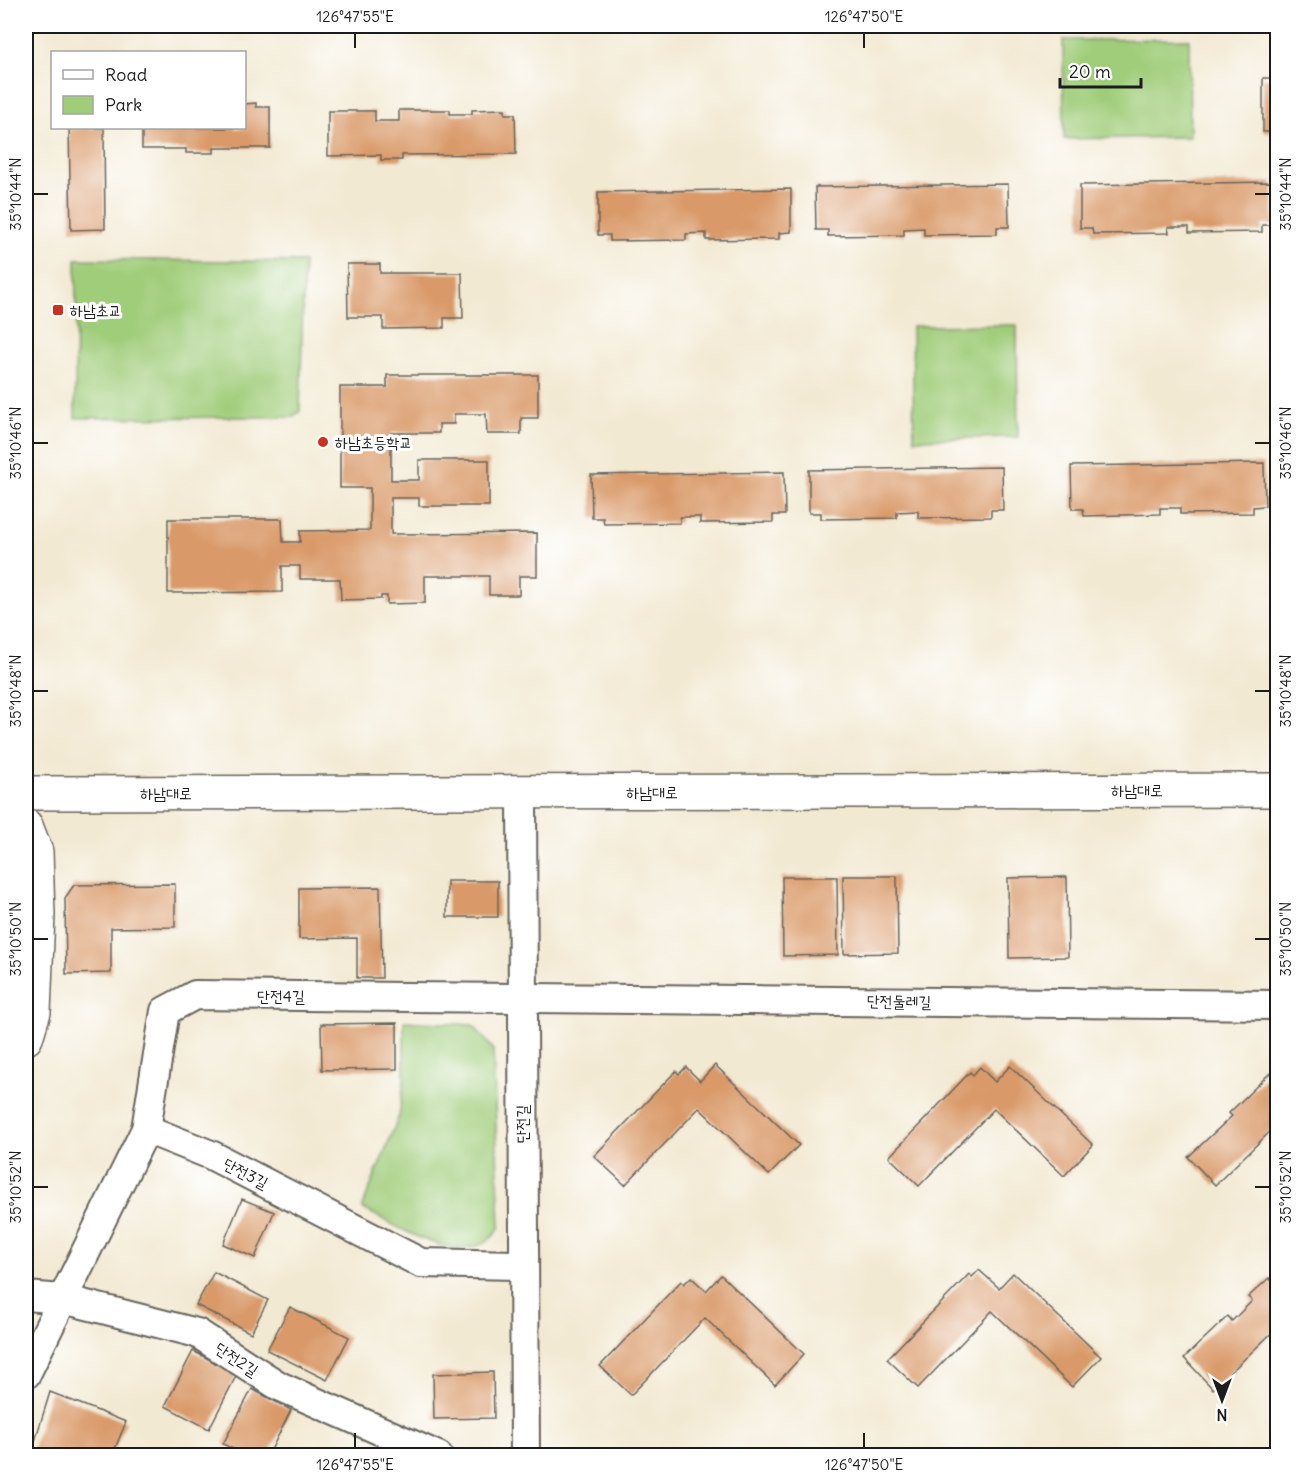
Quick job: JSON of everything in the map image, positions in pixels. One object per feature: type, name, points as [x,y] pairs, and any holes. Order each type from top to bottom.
[{"type":"main road","name":"하남대로","points":[[26,793],[1278,790]]},
{"type":"main road","points":[[26,826],[36,852],[38,915],[34,1012],[26,1038]]},
{"type":"street","name":"단전길","points":[[522,793],[521,997],[525,1455]]},
{"type":"street","name":"단전4길","points":[[146,1129],[165,1011],[195,995],[521,997]]},
{"type":"street","name":"단전둘레길","points":[[521,997],[1278,1005]]},
{"type":"street","name":"단전3길","points":[[146,1129],[211,1155],[421,1263],[523,1265]]},
{"type":"street","points":[[26,1374],[146,1129]]},
{"type":"street","name":"단전2길","points":[[26,1296],[63,1299],[197,1333],[279,1386],[438,1455]]},
{"type":"green space","points":[[1189,39],[1190,137],[1064,139],[1063,40]]},
{"type":"green space","points":[[76,259],[304,262],[300,411],[292,417],[75,418]]},
{"type":"green space","points":[[1017,325],[1018,437],[914,439],[912,326]]},
{"type":"green space","points":[[404,1021],[473,1025],[493,1049],[500,1227],[487,1241],[471,1247],[453,1248],[434,1243],[362,1208],[399,1116],[404,1081]]},
{"type":"building","points":[[1263,78],[1278,78],[1278,132],[1263,132]]},
{"type":"building","points":[[256,103],[256,107],[270,107],[270,148],[214,148],[214,153],[186,153],[186,149],[142,149],[142,129],[246,129],[246,104]]},
{"type":"building","points":[[505,109],[505,114],[515,114],[516,154],[402,155],[402,160],[381,160],[381,155],[328,156],[328,111],[375,111],[375,121],[399,121],[399,110],[450,110],[450,114],[472,114],[472,110]]},
{"type":"building","points":[[69,129],[104,129],[105,229],[71,230]]},
{"type":"building","points":[[1273,182],[1274,225],[1262,225],[1262,232],[1189,233],[1189,227],[1168,227],[1169,233],[1093,234],[1092,228],[1080,228],[1080,185]]},
{"type":"building","points":[[1008,184],[1009,227],[997,227],[997,234],[924,235],[924,228],[904,229],[904,235],[828,236],[828,230],[816,230],[815,187]]},
{"type":"building","points":[[791,189],[791,232],[779,233],[779,239],[706,240],[706,233],[686,234],[686,240],[610,241],[610,235],[598,235],[598,192]]},
{"type":"building","points":[[347,264],[380,264],[380,273],[462,273],[463,318],[444,318],[444,328],[383,329],[383,317],[348,317]]},
{"type":"building","points":[[387,375],[538,375],[538,418],[521,418],[521,434],[487,434],[486,414],[454,414],[454,424],[439,424],[439,433],[391,433],[391,480],[419,480],[419,460],[489,460],[489,506],[419,506],[419,498],[391,498],[391,534],[537,533],[537,576],[519,576],[519,595],[489,595],[489,576],[425,576],[425,603],[387,604],[387,596],[381,596],[381,599],[341,600],[340,579],[300,579],[300,566],[282,566],[282,592],[168,593],[168,519],[282,519],[283,542],[300,542],[300,531],[370,530],[370,488],[340,488],[340,387],[387,387]]},
{"type":"building","points":[[1264,463],[1265,506],[1253,507],[1253,513],[1180,514],[1180,508],[1160,508],[1160,514],[1084,516],[1083,509],[1072,509],[1071,466]]},
{"type":"building","points":[[1002,467],[1003,510],[991,510],[991,517],[918,518],[918,511],[897,512],[897,518],[821,519],[821,513],[809,513],[809,470]]},
{"type":"building","points":[[784,472],[785,515],[773,515],[773,522],[700,523],[700,517],[680,517],[680,523],[604,524],[603,518],[592,518],[591,475]]},
{"type":"building","points":[[843,876],[897,876],[898,953],[844,954]]},
{"type":"building","points":[[782,877],[837,877],[838,955],[783,956]]},
{"type":"building","points":[[1067,877],[1068,957],[1009,958],[1008,878]]},
{"type":"building","points":[[447,881],[498,881],[498,917],[447,917]]},
{"type":"building","points":[[175,884],[175,927],[111,928],[111,973],[66,974],[65,898],[74,885]]},
{"type":"building","points":[[380,887],[382,978],[357,978],[357,938],[299,939],[299,888]]},
{"type":"building","points":[[397,1023],[397,1069],[322,1070],[321,1024]]},
{"type":"building","points":[[715,1065],[799,1145],[769,1175],[699,1108],[625,1185],[594,1156],[676,1071],[679,1074],[686,1067],[700,1081]]},
{"type":"building","points":[[1010,1066],[1093,1145],[1064,1176],[994,1109],[919,1186],[889,1157],[970,1072],[973,1075],[980,1067],[995,1082]]},
{"type":"building","points":[[1278,1071],[1278,1124],[1215,1185],[1188,1157],[1232,1116],[1229,1113],[1270,1073],[1273,1076]]},
{"type":"building","points":[[242,1199],[274,1212],[255,1258],[223,1244]]},
{"type":"building","points":[[979,1270],[999,1288],[1013,1273],[1101,1357],[1072,1387],[992,1311],[918,1388],[887,1359],[969,1274],[972,1277]]},
{"type":"building","points":[[214,1272],[268,1300],[251,1333],[196,1305]]},
{"type":"building","points":[[1278,1274],[1278,1327],[1213,1389],[1184,1358],[1228,1316],[1232,1321],[1252,1301],[1248,1297],[1269,1278],[1271,1280]]},
{"type":"building","points":[[721,1275],[804,1354],[775,1385],[705,1318],[631,1395],[600,1366],[681,1281],[684,1284],[691,1277],[706,1291]]},
{"type":"building","points":[[290,1307],[349,1337],[327,1380],[267,1350]]},
{"type":"building","points":[[193,1351],[237,1374],[209,1429],[165,1406]]},
{"type":"building","points":[[493,1372],[494,1418],[434,1419],[433,1374]]},
{"type":"building","points":[[252,1389],[291,1410],[268,1456],[246,1456],[223,1444]]},
{"type":"building","points":[[50,1392],[126,1422],[112,1456],[31,1454]]},
{"type":"place","name":"하남초교","points":[[58,310]]},
{"type":"place","name":"하남초등학교","points":[[323,442]]}]
